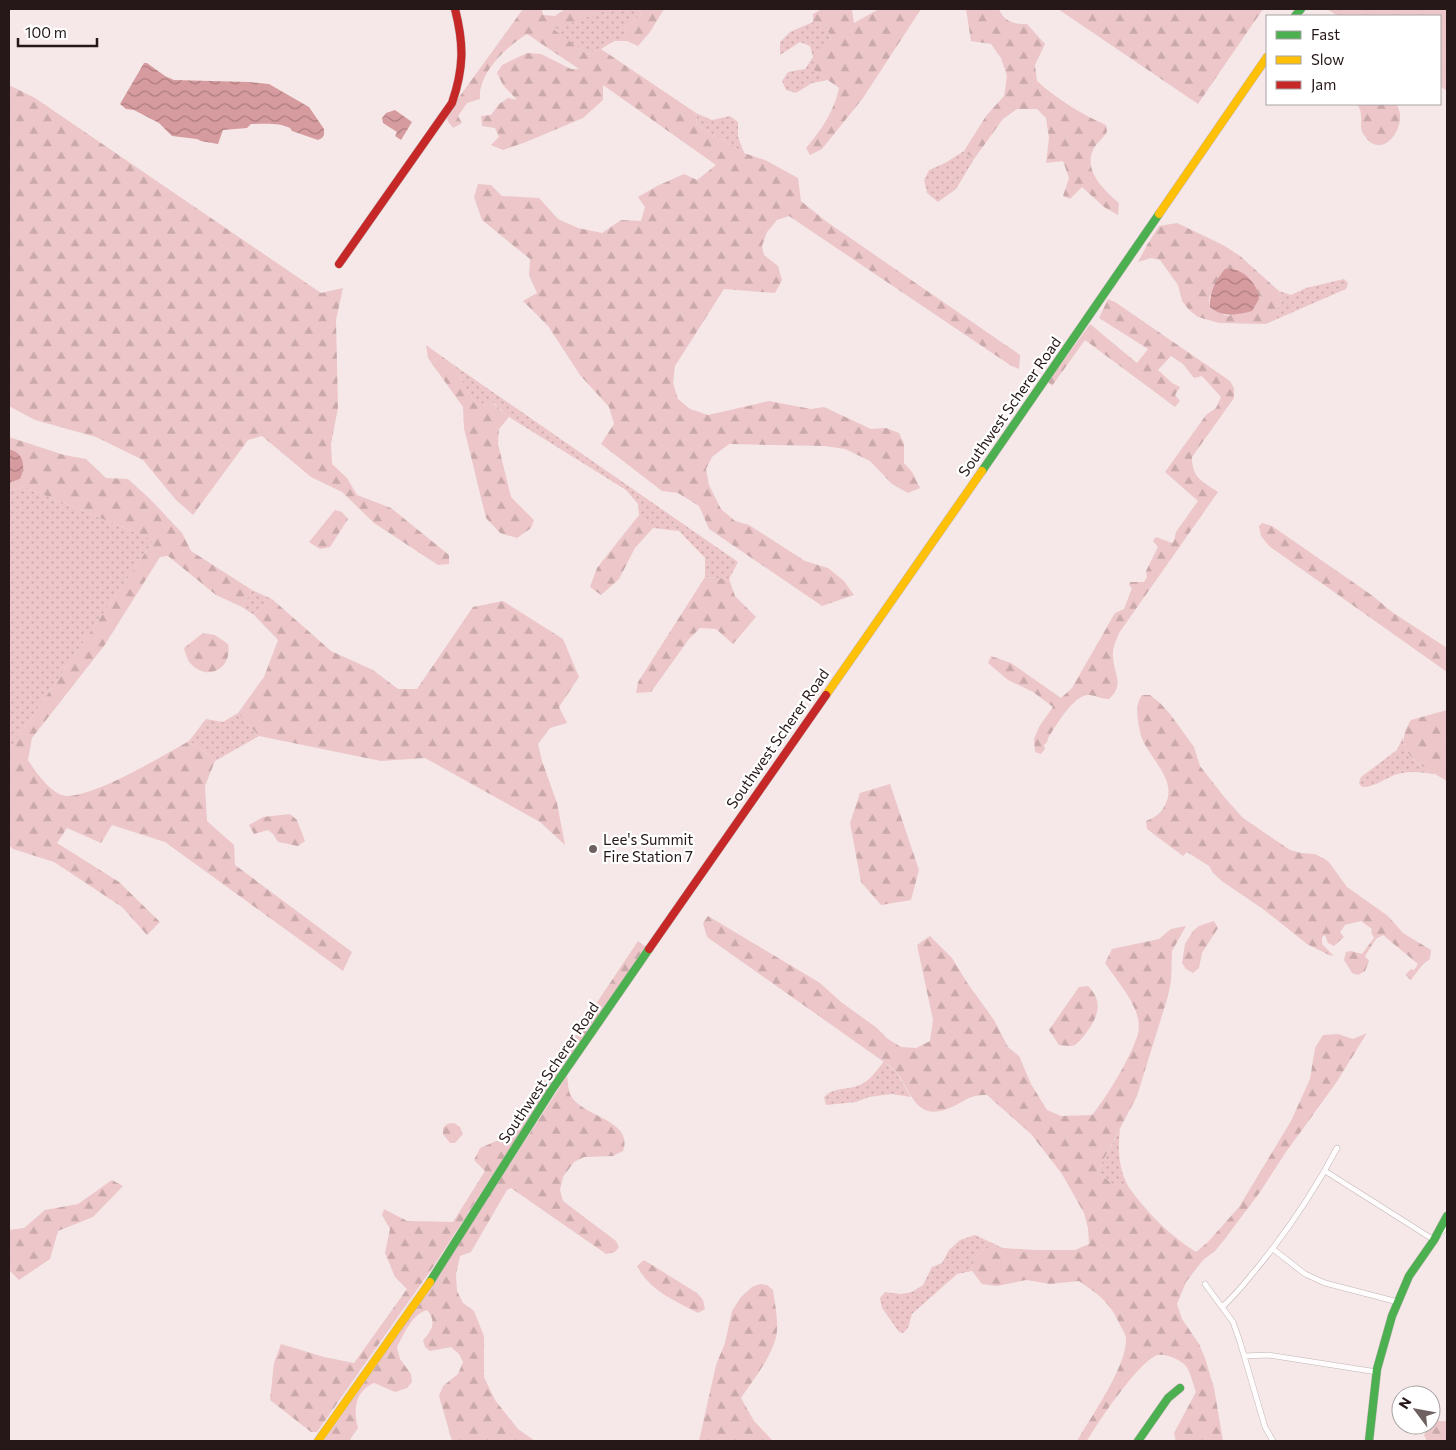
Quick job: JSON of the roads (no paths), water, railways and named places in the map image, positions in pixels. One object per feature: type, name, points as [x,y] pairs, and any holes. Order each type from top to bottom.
[{"type":"main road","points":[[340,264],[452,103],[463,64],[463,47],[455,9]]},
{"type":"main road","name":"Southwest Scherer Road","points":[[318,1441],[438,1270],[551,1091],[1266,58]]},
{"type":"main road","points":[[1369,1441],[1377,1372],[1392,1316],[1409,1276],[1434,1240],[1447,1216]]},
{"type":"main road","points":[[1138,1441],[1168,1398],[1180,1388]]},
{"type":"street","points":[[1222,1306],[1232,1299],[1273,1249],[1325,1171],[1337,1148]]},
{"type":"street","points":[[1325,1171],[1434,1240],[1447,1226]]},
{"type":"street","points":[[1273,1249],[1305,1274],[1325,1283],[1398,1302]]},
{"type":"street","points":[[1205,1284],[1233,1322],[1265,1427],[1273,1441]]},
{"type":"street","points":[[1244,1356],[1268,1355],[1377,1372]]},
{"type":"water","points":[[144,63],[174,80],[269,84],[309,107],[324,129],[324,135],[318,140],[292,131],[285,126],[251,124],[247,128],[223,130],[218,144],[172,136],[159,123],[134,110],[126,109],[120,104]]},
{"type":"water","points":[[395,110],[412,122],[401,140],[395,136],[397,132],[383,123],[382,118],[386,113]]},
{"type":"water","points":[[1225,269],[1243,273],[1256,287],[1259,299],[1252,311],[1225,314],[1210,307],[1214,287]]},
{"type":"water","points":[[9,449],[21,457],[23,469],[20,479],[9,483]]},
{"type":"place","name":"Lee's Summit Fire Station 7","points":[[593,849]]}]
